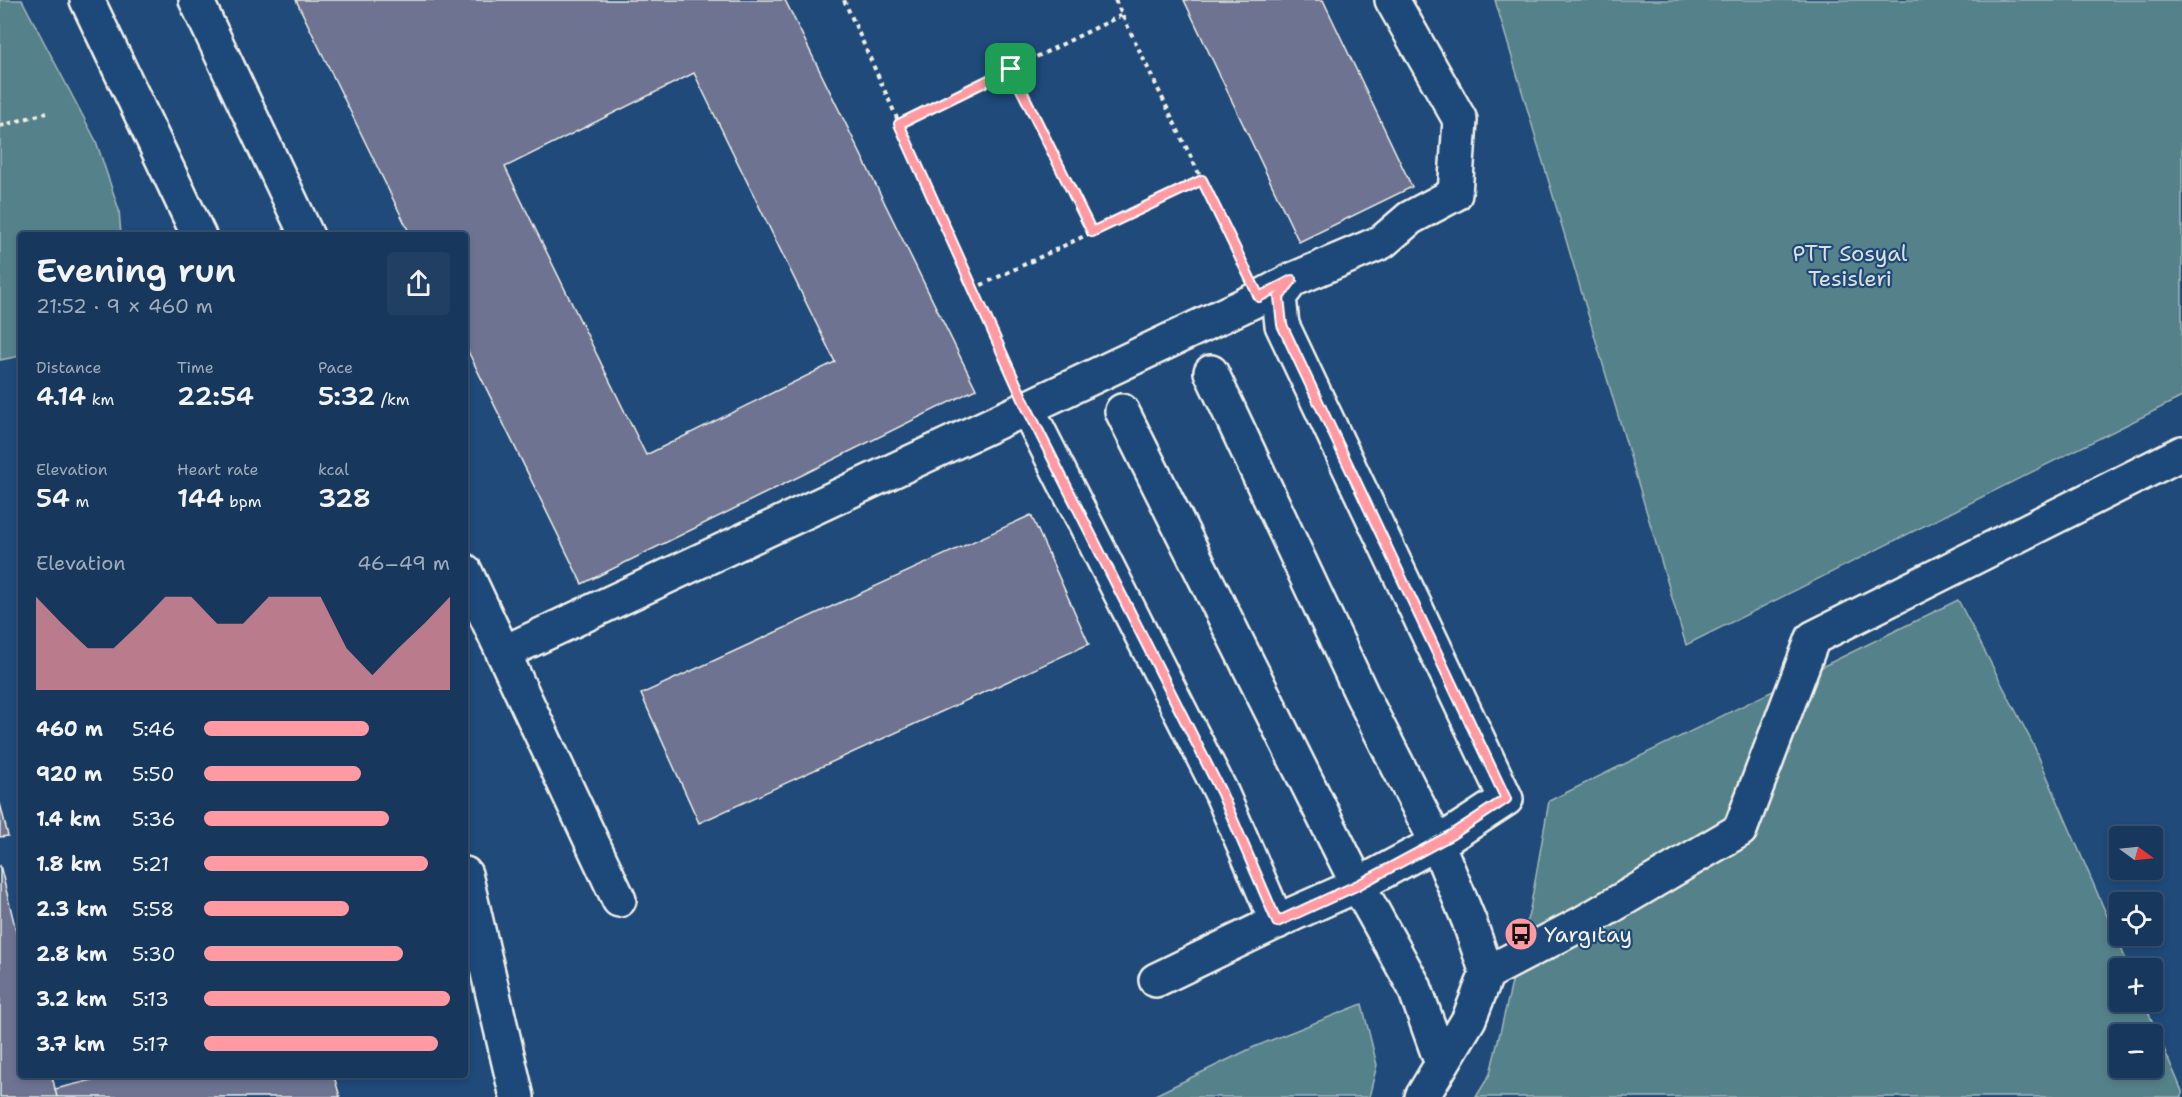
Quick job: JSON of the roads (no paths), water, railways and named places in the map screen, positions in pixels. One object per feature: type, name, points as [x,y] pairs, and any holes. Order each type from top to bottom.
[{"type":"street","points":[[87,0],[197,232]]},
{"type":"street","points":[[196,0],[305,232]]},
{"type":"street","points":[[503,653],[1027,408],[1292,280],[1382,242],[1410,218],[1455,194],[1460,120],[1392,0]]},
{"type":"street","points":[[1156,980],[1358,885],[1437,843],[1506,799],[1282,325],[1279,297],[1292,280]]},
{"type":"street","points":[[1211,372],[1362,694],[1437,843],[1469,921],[1487,973],[1469,1019],[1422,1097]]},
{"type":"street","points":[[1027,408],[1221,792],[1277,922]]},
{"type":"street","points":[[1122,411],[1358,885],[1414,986],[1442,1064]]},
{"type":"street","points":[[1487,973],[1581,924],[1740,830],[1814,638],[2182,453]]},
{"type":"street","points":[[468,577],[619,900]]},
{"type":"street","points":[[468,887],[517,1097]]},
{"type":"place","name":"Yargıtay","points":[[1521,934]]},
{"type":"park label","name":"PTT Sosyal Tesisleri","points":[[1850,266]]}]
